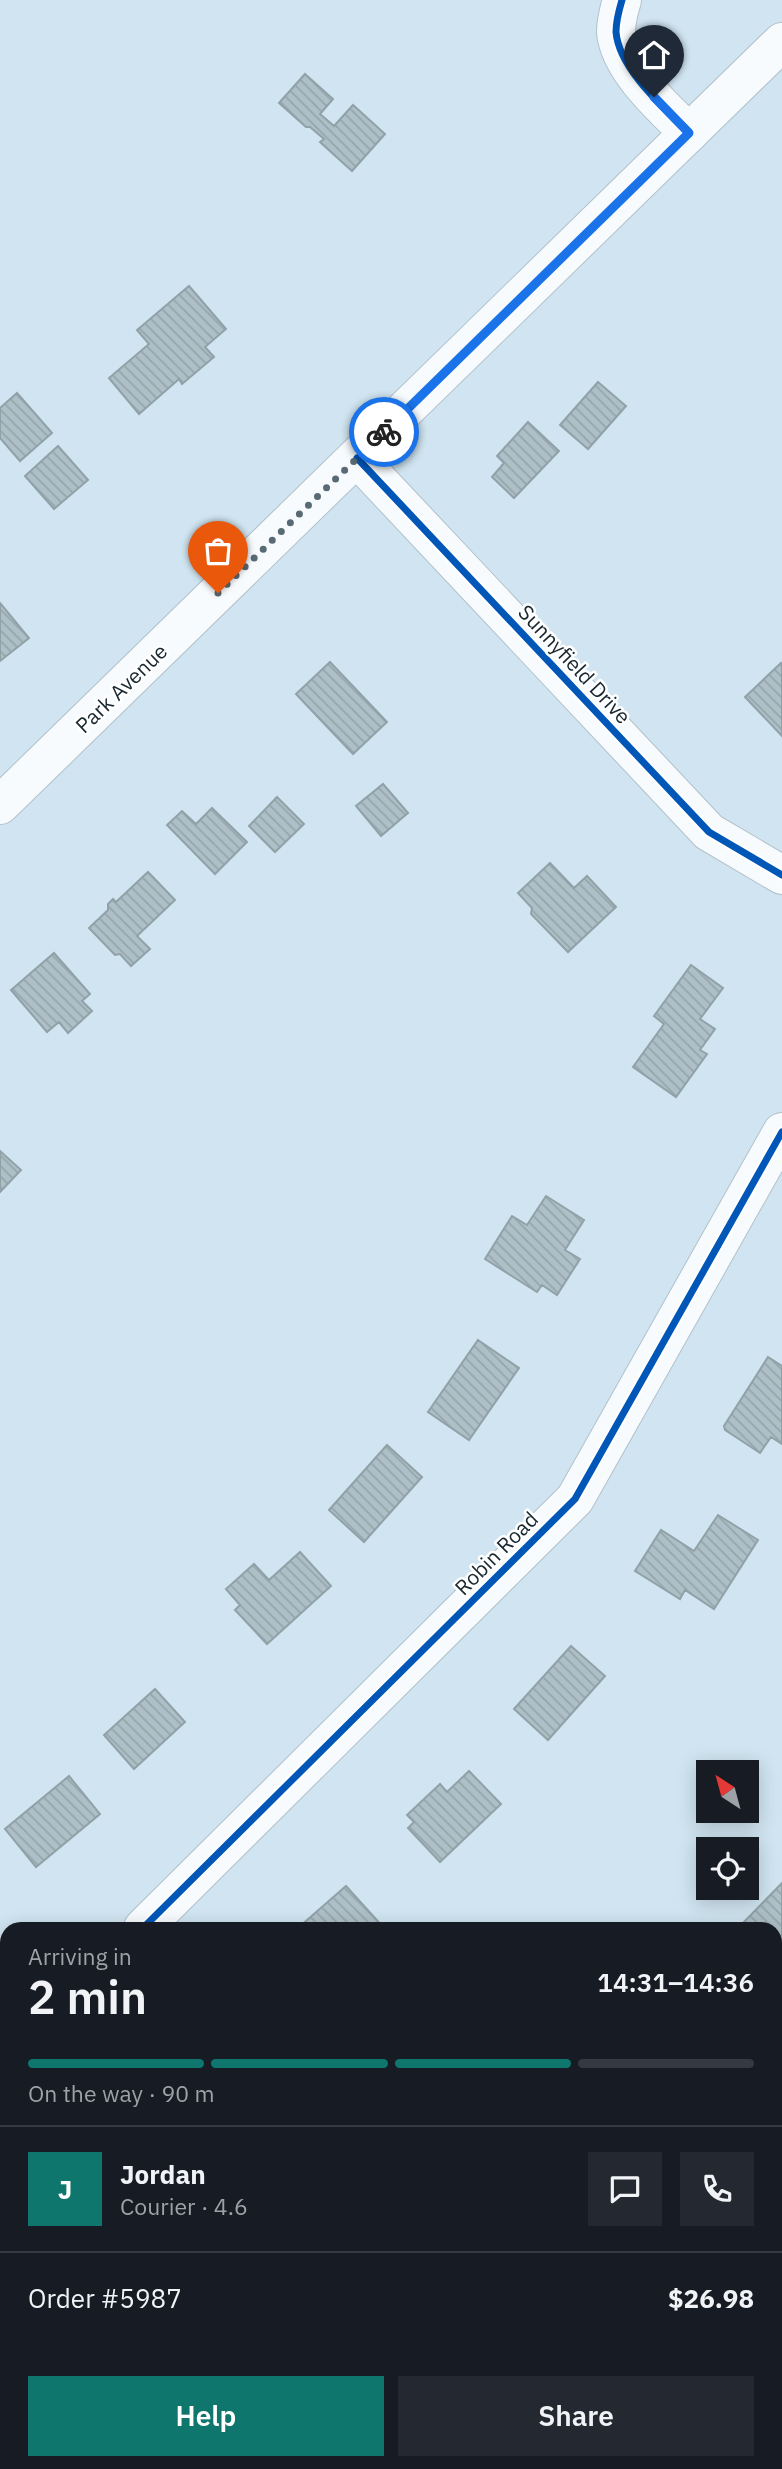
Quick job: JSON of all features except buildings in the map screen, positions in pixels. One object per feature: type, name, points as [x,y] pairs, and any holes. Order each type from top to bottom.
[{"type":"street","points":[[622,0],[616,24],[624,55],[640,80],[689,133]]},
{"type":"street","name":"Park Avenue","points":[[0,805],[782,42]]},
{"type":"street","name":"Sunnyfield Drive","points":[[357,458],[709,832],[782,874]]},
{"type":"street","name":"Robin Road","points":[[149,1922],[575,1499],[782,1132]]},
{"type":"cycle path","points":[[622,0],[616,32],[625,60],[644,87],[689,133]]},
{"type":"cycle path","points":[[357,458],[709,832],[782,875]]},
{"type":"cycle path","points":[[149,1922],[575,1499],[782,1132]]},
{"type":"way so far","points":[[218,593],[384,432]]},
{"type":"route","points":[[384,432],[689,133],[654,97]]}]
